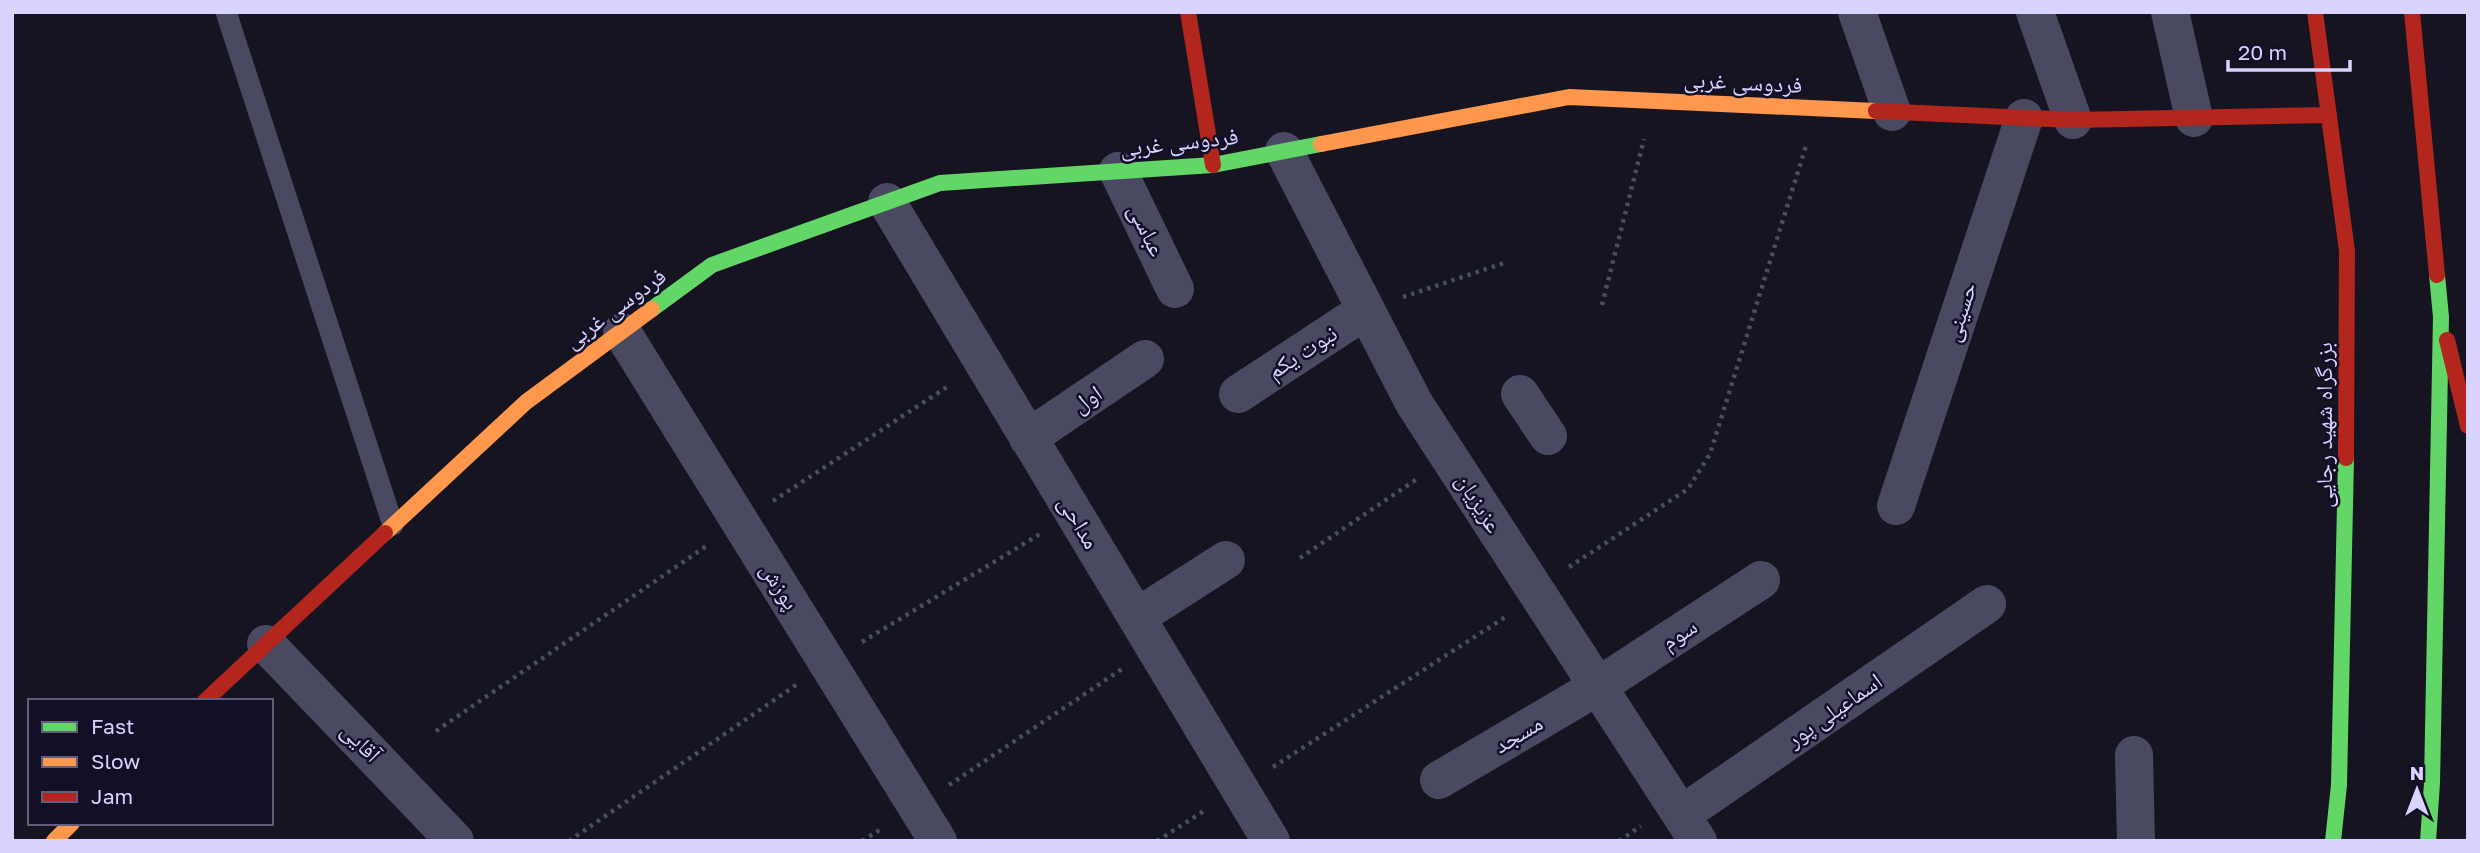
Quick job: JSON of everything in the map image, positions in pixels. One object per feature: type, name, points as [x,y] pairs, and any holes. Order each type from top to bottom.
[{"type":"main road","points":[[1188,12],[1213,165]]},
{"type":"main road","name":"بزرگراه شهید رجایی","points":[[2315,12],[2347,251],[2346,583],[2339,785],[2333,841]]},
{"type":"main road","points":[[2412,12],[2441,317],[2432,783],[2428,841]]},
{"type":"main road","name":"فردوسی غربی","points":[[207,699],[526,402],[712,265],[940,183],[1213,165],[1569,97],[2073,120],[2329,116]]},
{"type":"main road","points":[[2441,317],[2468,426]]},
{"type":"main road","points":[[54,841],[70,825]]},
{"type":"street","points":[[1857,12],[1892,112]]},
{"type":"street","points":[[2035,12],[2073,120]]},
{"type":"street","points":[[2170,12],[2194,118]]},
{"type":"street","name":"حسینی","points":[[1896,506],[2024,118]]},
{"type":"street","name":"عزیزیان","points":[[1284,151],[1414,403],[1689,828]]},
{"type":"street","name":"عباسی","points":[[1118,171],[1175,289]]},
{"type":"street","name":"مداحی","points":[[887,202],[1271,841]]},
{"type":"street","name":"نبوت یکم","points":[[1238,394],[1366,310]]},
{"type":"street","name":"پوزش","points":[[622,332],[938,841]]},
{"type":"street","name":"اول","points":[[1028,438],[1145,359]]},
{"type":"street","points":[[1520,394],[1548,436]]},
{"type":"street","points":[[1145,632],[1226,560]]},
{"type":"street","name":"سوم","points":[[1597,687],[1761,580]]},
{"type":"street","name":"اسماعیلی پور","points":[[1689,828],[1987,604]]},
{"type":"street","name":"آقایی","points":[[266,644],[450,839]]},
{"type":"street","name":"مسجد","points":[[1439,780],[1597,687]]},
{"type":"street","points":[[2134,755],[2136,841]]},
{"type":"lane","points":[[226,12],[393,525]]},
{"type":"path","points":[[1602,305],[1654,101]]},
{"type":"path","points":[[1157,841],[1536,593],[1688,489],[1710,454],[1818,109]]},
{"type":"path","points":[[1366,310],[1507,262]]},
{"type":"path","points":[[436,731],[740,523],[983,363]]},
{"type":"path","points":[[1300,558],[1449,457]]},
{"type":"path","points":[[569,841],[827,663],[1074,514]]},
{"type":"path","points":[[916,806],[1145,632]]},
{"type":"traffic: fast","points":[[652,309],[712,265],[940,183],[1213,165],[1321,144]]},
{"type":"traffic: fast","points":[[2428,841],[2432,783],[2441,317],[2437,275]]},
{"type":"traffic: fast","points":[[2333,841],[2339,785],[2346,458]]},
{"type":"traffic: slow","points":[[1321,144],[1569,97],[1876,111]]},
{"type":"traffic: slow","points":[[385,533],[526,402],[652,309]]},
{"type":"traffic: slow","points":[[54,841],[70,825]]},
{"type":"traffic: jam","points":[[1188,12],[1213,165]]},
{"type":"traffic: jam","points":[[2315,12],[2347,251],[2346,458]]},
{"type":"traffic: jam","points":[[2412,12],[2437,275]]},
{"type":"traffic: jam","points":[[1876,111],[2073,120],[2329,115]]},
{"type":"traffic: jam","points":[[2447,340],[2468,426]]},
{"type":"traffic: jam","points":[[207,699],[385,533]]}]
